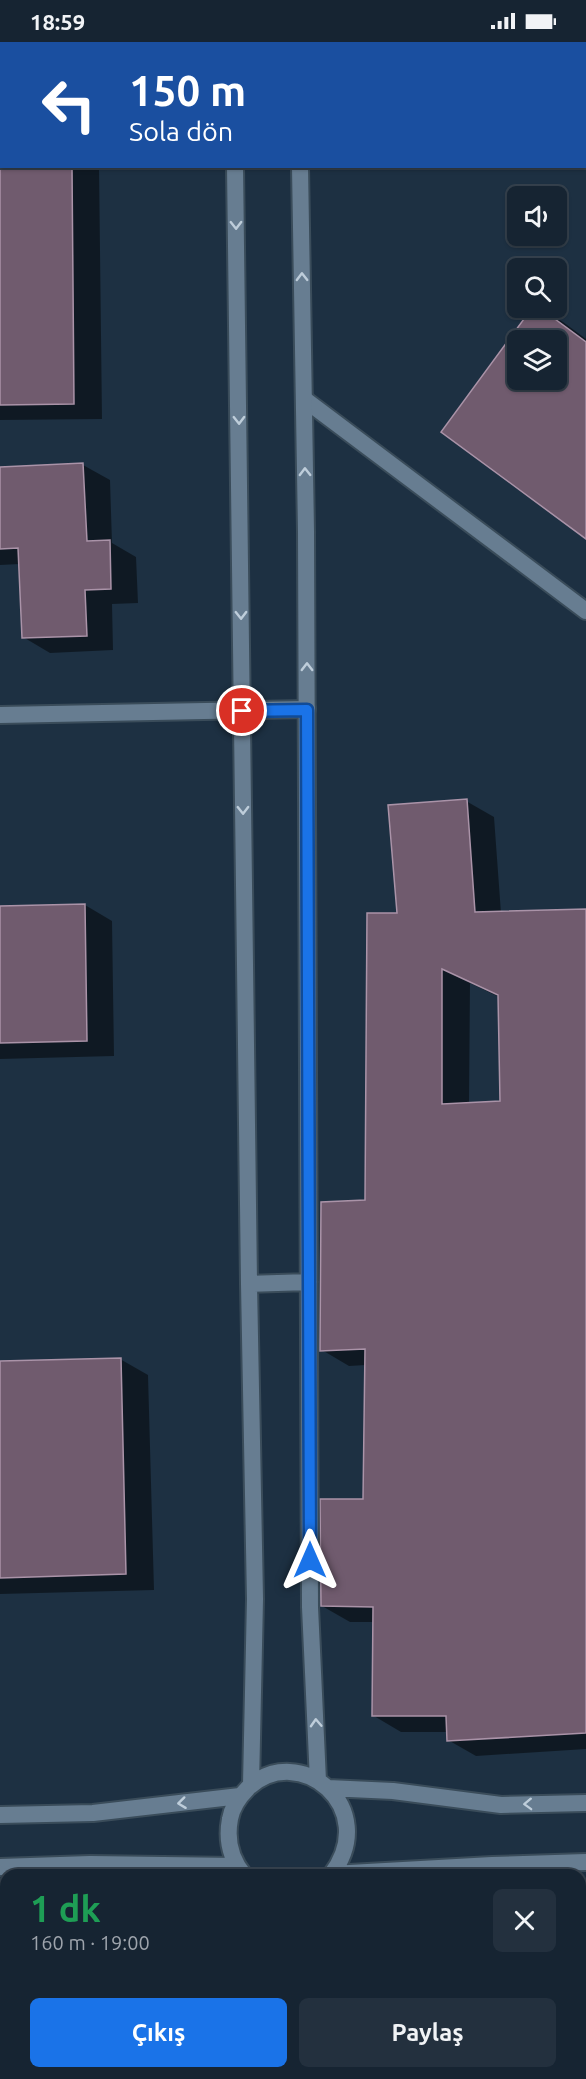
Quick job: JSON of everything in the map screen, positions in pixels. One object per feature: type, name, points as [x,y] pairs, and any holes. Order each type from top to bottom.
[{"type":"street","points":[[235,168],[255,1599],[246,1791]]},
{"type":"street","points":[[300,168],[307,710],[310,1607],[323,1785]]},
{"type":"street","points":[[304,399],[586,611]]},
{"type":"street","points":[[0,715],[307,710]]},
{"type":"street","points":[[249,1284],[309,1282]]},
{"type":"street","points":[[240,1869],[229,1848],[228,1830],[231,1812],[246,1791],[264,1778],[291,1773],[305,1775],[323,1785],[340,1803],[347,1821],[348,1840],[343,1858],[336,1869]]},
{"type":"street","points":[[323,1785],[393,1791],[501,1805],[586,1803]]},
{"type":"street","points":[[0,1815],[93,1813],[246,1791]]},
{"type":"street","points":[[428,1869],[586,1862]]},
{"type":"street","points":[[0,1867],[90,1864],[215,1869]]},
{"type":"building","points":[[0,168],[72,168],[74,404],[0,405]]},
{"type":"building","points":[[525,318],[554,318],[586,342],[586,539],[441,432],[507,342],[507,390],[567,390],[567,330],[516,330]]},
{"type":"building","points":[[83,463],[87,541],[110,540],[111,589],[85,590],[87,636],[22,638],[18,548],[0,549],[0,467]]},
{"type":"building","points":[[467,799],[475,912],[586,909],[586,1733],[447,1741],[446,1716],[372,1716],[373,1607],[321,1606],[320,1499],[363,1499],[365,1349],[320,1351],[321,1202],[365,1200],[367,913],[397,913],[388,805]],"holes":[[[442,969],[498,995],[500,1101],[442,1104]]]},
{"type":"building","points":[[85,904],[87,1041],[0,1043],[0,906]]},
{"type":"building","points":[[121,1358],[126,1574],[0,1578],[0,1361]]},
{"type":"route","points":[[242,711],[307,710],[310,1560]]}]
